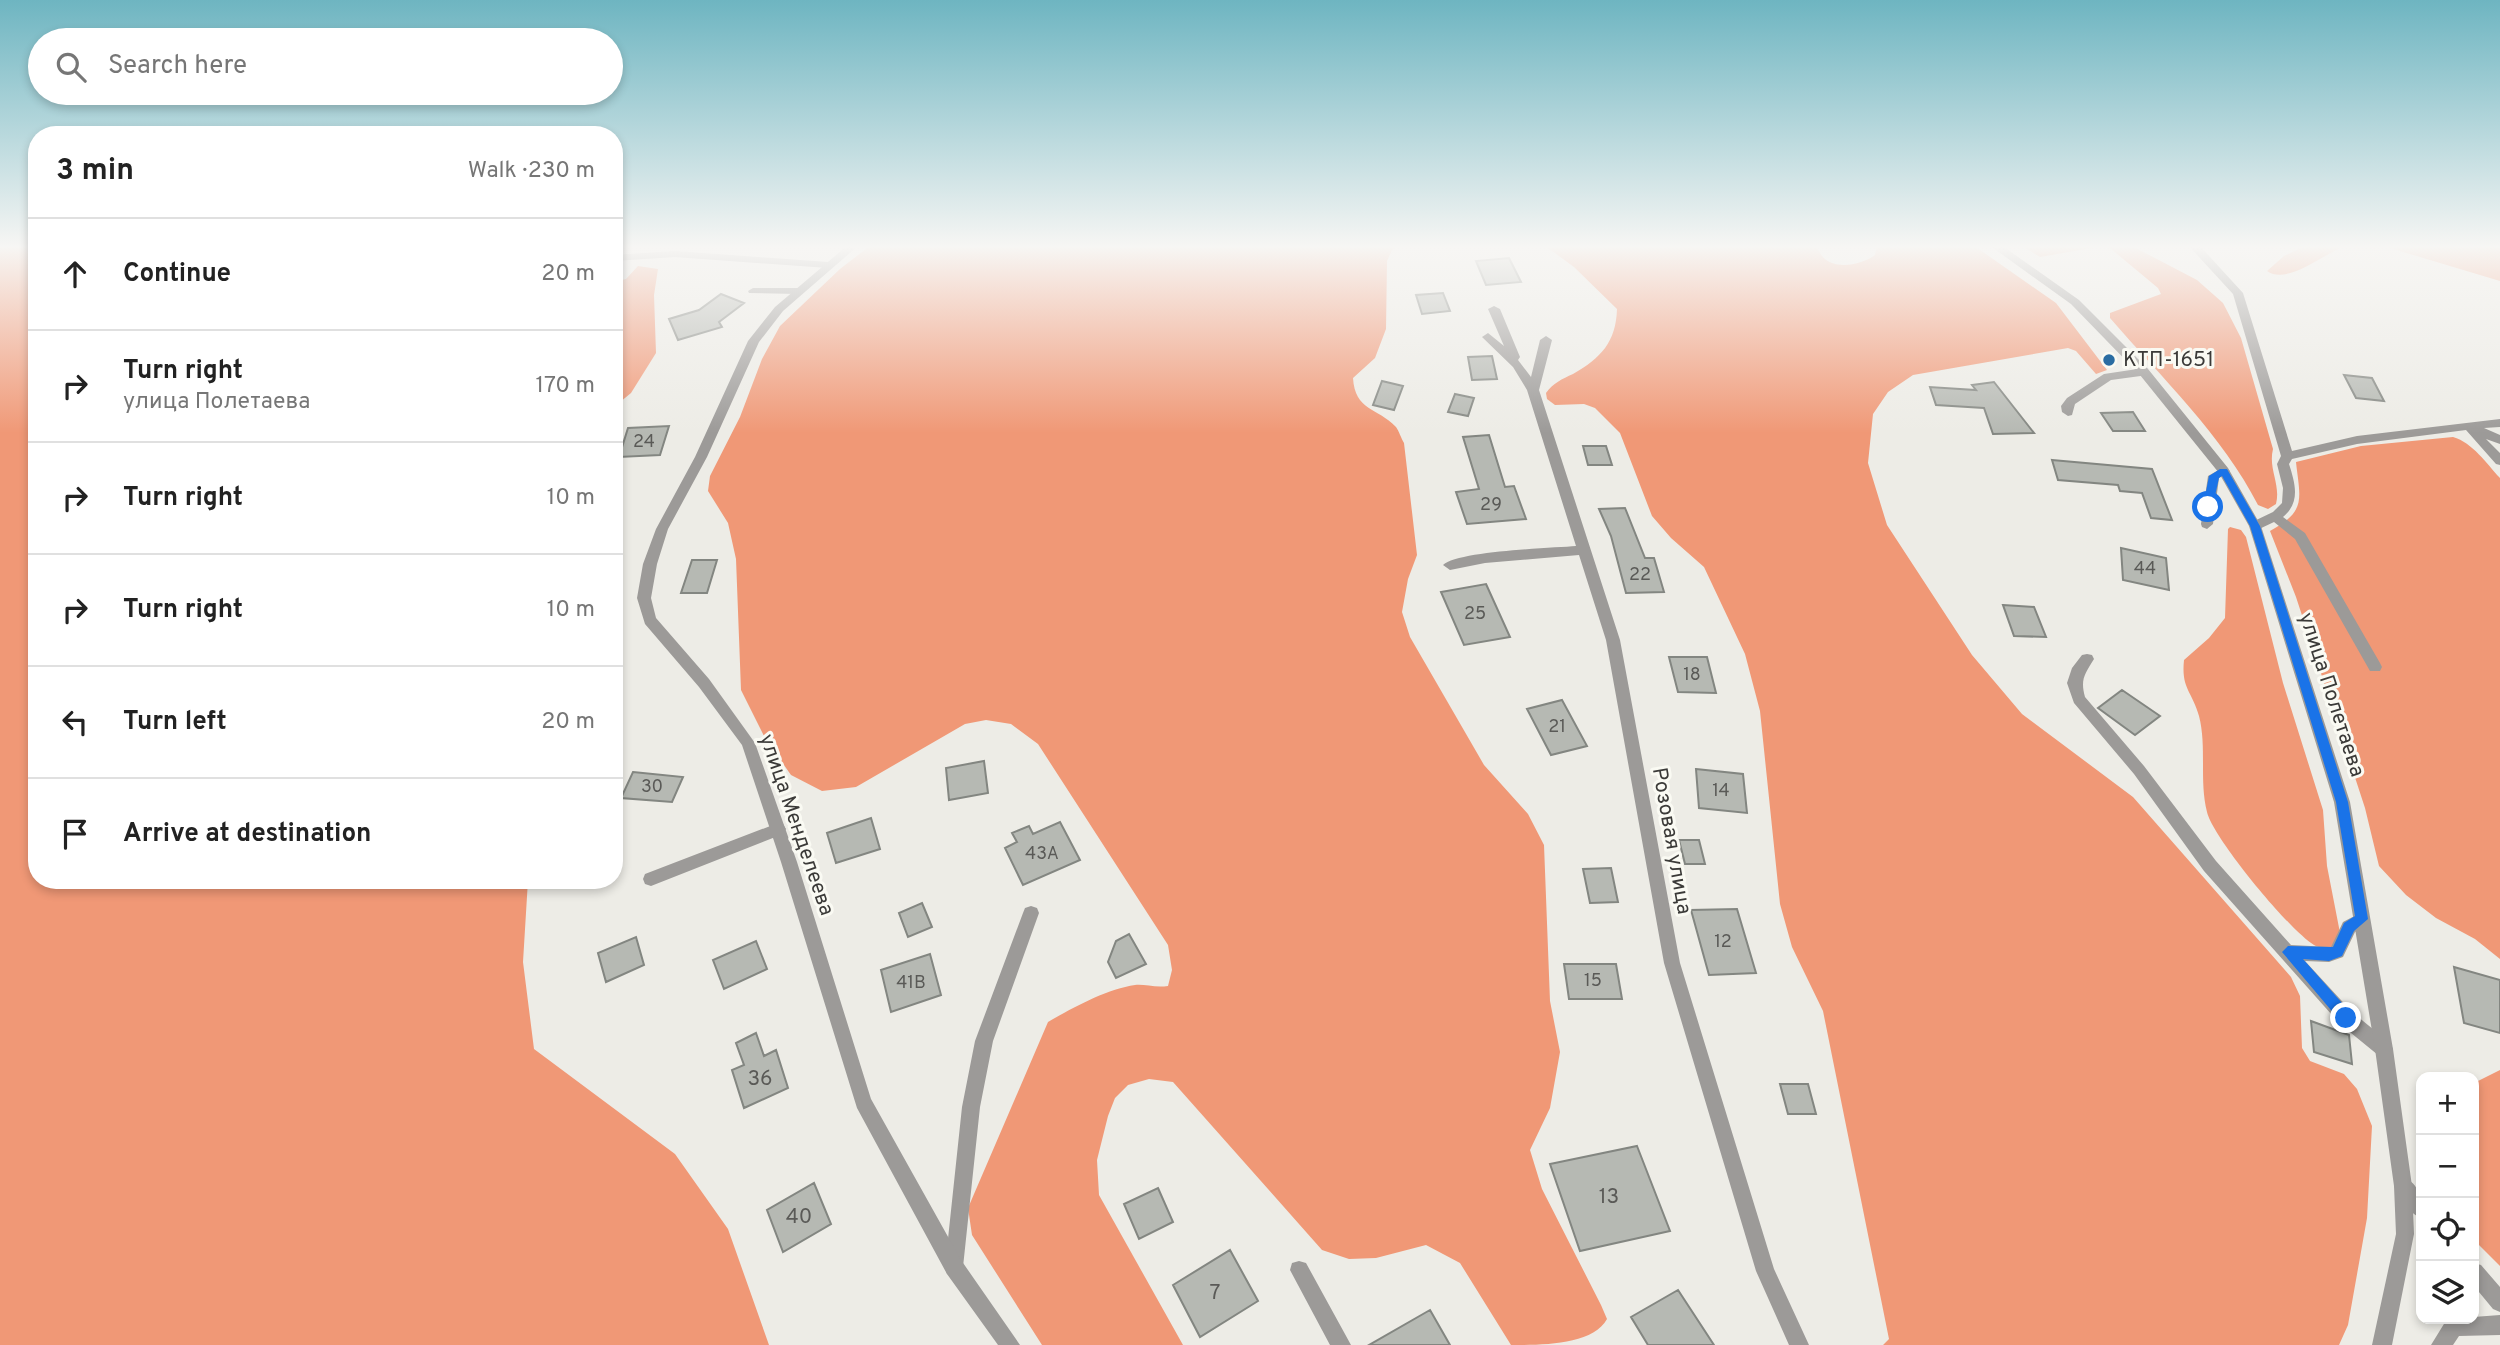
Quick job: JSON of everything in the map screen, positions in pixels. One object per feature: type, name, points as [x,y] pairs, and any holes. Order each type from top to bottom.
[{"type":"street","name":"улица Менделеева","points":[[781,308],[765,324],[754,341],[701,457],[662,529],[649,564],[644,598],[650,620],[719,702],[748,744],[778,829],[863,1102],[954,1267],[1010,1345]]},
{"type":"street","name":"улица Полетаева","points":[[2081,308],[2144,372],[2224,471],[2255,526],[2342,802],[2384,1049],[2403,1186],[2405,1234],[2382,1345]]},
{"type":"street","points":[[2242,308],[2287,456],[2283,464],[2291,500],[2285,511],[2255,526]]},
{"type":"street","points":[[1494,309],[1517,365]]},
{"type":"street","points":[[1488,337],[1517,365]]},
{"type":"street","points":[[1533,390],[1546,340]]},
{"type":"street","name":"Розовая улица","points":[[1517,365],[1533,390],[1613,640],[1672,963],[1765,1271],[1799,1345]]},
{"type":"street","points":[[2068,412],[2067,406],[2071,401],[2108,377],[2144,372]]},
{"type":"street","points":[[2287,456],[2357,440],[2500,423]]},
{"type":"street","points":[[2467,426],[2500,440]]},
{"type":"street","points":[[2467,426],[2500,461]]},
{"type":"street","points":[[2207,524],[2214,476],[2224,471]]},
{"type":"street","points":[[2275,517],[2300,536],[2375,667]]},
{"type":"street","points":[[1450,565],[1485,558],[1586,550]]},
{"type":"street","points":[[2087,659],[2077,672],[2074,683],[2078,699],[2139,770],[2210,866],[2346,1018],[2384,1049]]},
{"type":"street","points":[[651,879],[778,829]]},
{"type":"street","points":[[954,1267],[971,1107],[984,1041],[1031,914]]},
{"type":"street","points":[[2288,952],[2329,955],[2337,952],[2349,927],[2362,919]]},
{"type":"street","points":[[2403,1186],[2416,1203]]},
{"type":"street","points":[[1299,1270],[1341,1345]]},
{"type":"street","points":[[2479,1278],[2500,1302]]},
{"type":"street","points":[[2441,1345],[2454,1326],[2500,1325]]},
{"type":"shaded area","points":[[0,308],[28,308],[28,889],[527,889],[523,962],[534,1049],[675,1154],[728,1229],[769,1345],[0,1345]]},
{"type":"shaded area","points":[[623,308],[654,308],[656,353],[631,393],[623,400]]},
{"type":"shaded area","points":[[799,308],[1386,308],[1386,329],[1375,358],[1353,378],[1355,389],[1362,403],[1396,427],[1404,443],[1417,555],[1408,579],[1402,612],[1410,637],[1484,765],[1528,814],[1544,845],[1550,1001],[1560,1052],[1550,1108],[1530,1150],[1542,1189],[1607,1319],[1600,1328],[1579,1339],[1566,1342],[1511,1345],[1460,1263],[1426,1245],[1376,1258],[1349,1259],[1322,1250],[1173,1082],[1149,1079],[1128,1085],[1115,1098],[1097,1160],[1099,1195],[1183,1345],[1042,1345],[972,1235],[968,1208],[1048,1022],[1113,990],[1135,985],[1168,986],[1172,970],[1168,945],[1038,744],[1011,724],[986,720],[965,724],[856,787],[822,791],[791,775],[765,738],[741,690],[736,559],[728,523],[708,491],[710,476],[740,417],[762,359],[780,326]]},
{"type":"shaded area","points":[[2060,308],[2107,370],[2096,374],[2076,351],[2068,348],[1913,375],[1888,392],[1873,414],[1868,463],[1887,525],[1972,655],[2022,714],[2133,797],[2291,977],[2300,996],[2302,1048],[2310,1061],[2344,1074],[2357,1089],[2372,1126],[2367,1218],[2348,1325],[2339,1345],[1883,1345],[1889,1339],[1823,1011],[1792,947],[1780,904],[1760,711],[1745,654],[1704,567],[1671,538],[1652,516],[1620,433],[1595,408],[1584,404],[1555,405],[1547,399],[1546,393],[1552,387],[1592,362],[1605,348],[1614,331],[1617,309]]},
{"type":"shaded area","points":[[2124,308],[2225,308],[2241,338],[2273,449],[2276,504],[2268,509],[2258,505],[2244,480],[2209,431],[2110,318],[2110,313]]},
{"type":"shaded area","points":[[2453,437],[2473,449],[2500,478],[2500,959],[2475,939],[2436,918],[2406,895],[2379,866],[2365,808],[2296,597],[2270,531],[2296,510],[2299,486],[2296,462],[2361,446]]},
{"type":"shaded area","points":[[2230,527],[2241,530],[2246,537],[2283,683],[2323,810],[2327,866],[2341,938],[2330,949],[2316,946],[2288,922],[2237,862],[2212,825],[2207,812],[2199,716],[2183,670],[2184,660],[2209,638],[2225,618]]},
{"type":"shaded area","points":[[2500,1070],[2500,1266],[2479,1245],[2479,1080]]},
{"type":"building","points":[[738,308],[719,322],[722,327],[678,340],[669,319],[699,310]]},
{"type":"building","points":[[1420,308],[1449,308],[1450,311],[1422,314]]},
{"type":"building","points":[[1492,356],[1497,379],[1472,380],[1468,357]]},
{"type":"building","points":[[2344,375],[2372,378],[2384,401],[2356,398]]},
{"type":"building","points":[[1382,381],[1403,386],[1394,410],[1373,405]]},
{"type":"building","points":[[1994,382],[2034,433],[1993,434],[1984,408],[1936,405],[1930,387],[1976,390],[1972,385]]},
{"type":"building","points":[[1455,394],[1474,398],[1468,416],[1448,412]]},
{"type":"building","points":[[2133,412],[2145,431],[2113,431],[2101,413]]},
{"type":"building","points":[[669,426],[660,455],[623,457],[623,444],[628,428]]},
{"type":"building","points":[[1489,435],[1505,487],[1514,486],[1526,519],[1467,524],[1456,492],[1479,489],[1463,437]]},
{"type":"building","points":[[1583,446],[1606,446],[1612,465],[1588,465]]},
{"type":"building","points":[[2052,460],[2152,469],[2172,520],[2151,518],[2142,493],[2120,491],[2118,485],[2058,480]]},
{"type":"building","points":[[1625,508],[1645,558],[1654,558],[1664,592],[1626,593],[1611,536],[1599,509]]},
{"type":"building","points":[[2121,548],[2166,558],[2169,590],[2123,580]]},
{"type":"building","points":[[692,560],[717,560],[707,593],[681,593]]},
{"type":"building","points":[[1486,584],[1510,637],[1464,645],[1441,592]]},
{"type":"building","points":[[2003,605],[2034,607],[2046,637],[2014,636]]},
{"type":"building","points":[[1669,657],[1707,657],[1716,693],[1678,692]]},
{"type":"building","points":[[2122,690],[2160,716],[2135,735],[2098,708]]},
{"type":"building","points":[[1562,700],[1587,746],[1551,755],[1527,709]]},
{"type":"building","points":[[984,761],[988,793],[949,800],[946,768]]},
{"type":"building","points":[[1696,769],[1743,774],[1747,813],[1699,808]]},
{"type":"building","points":[[633,772],[683,777],[672,802],[623,798]]},
{"type":"building","points":[[871,818],[880,849],[836,863],[827,833]]},
{"type":"building","points":[[1060,822],[1080,860],[1023,885],[1005,848],[1017,842],[1012,833],[1029,826],[1033,834]]},
{"type":"building","points":[[1679,840],[1699,840],[1705,864],[1685,864]]},
{"type":"building","points":[[1611,868],[1618,902],[1590,903],[1583,869]]},
{"type":"building","points":[[922,903],[932,927],[908,937],[899,913]]},
{"type":"building","points":[[1737,909],[1756,973],[1709,975],[1691,910]]},
{"type":"building","points":[[1129,934],[1146,964],[1116,978],[1108,962],[1116,941]]},
{"type":"building","points":[[636,937],[644,965],[606,982],[598,953]]},
{"type":"building","points":[[756,941],[767,969],[724,989],[713,960]]},
{"type":"building","points":[[930,954],[941,995],[891,1012],[881,970]]},
{"type":"building","points":[[1564,964],[1616,964],[1622,999],[1569,999]]},
{"type":"building","points":[[2454,967],[2500,980],[2500,1033],[2464,1023]]},
{"type":"building","points":[[2311,1021],[2349,1035],[2352,1064],[2314,1052]]},
{"type":"building","points":[[756,1033],[764,1056],[776,1050],[788,1088],[744,1108],[732,1070],[744,1065],[736,1043]]},
{"type":"building","points":[[1780,1084],[1808,1084],[1816,1114],[1788,1114]]},
{"type":"building","points":[[1637,1146],[1670,1231],[1580,1251],[1550,1164]]},
{"type":"building","points":[[814,1183],[831,1224],[783,1252],[767,1210]]},
{"type":"building","points":[[1158,1188],[1173,1222],[1139,1239],[1124,1204]]},
{"type":"building","points":[[1230,1250],[1258,1301],[1200,1337],[1173,1285]]},
{"type":"building","points":[[1678,1290],[1714,1345],[1648,1345],[1631,1317]]},
{"type":"building","points":[[1430,1310],[1450,1345],[1369,1345]]},
{"type":"place","name":"КТП-1651","points":[[2109,360]]},
{"type":"route","points":[[2208,507],[2214,476],[2224,471],[2255,526],[2342,802],[2362,919],[2349,927],[2337,952],[2329,955],[2288,952],[2346,1018]]}]
